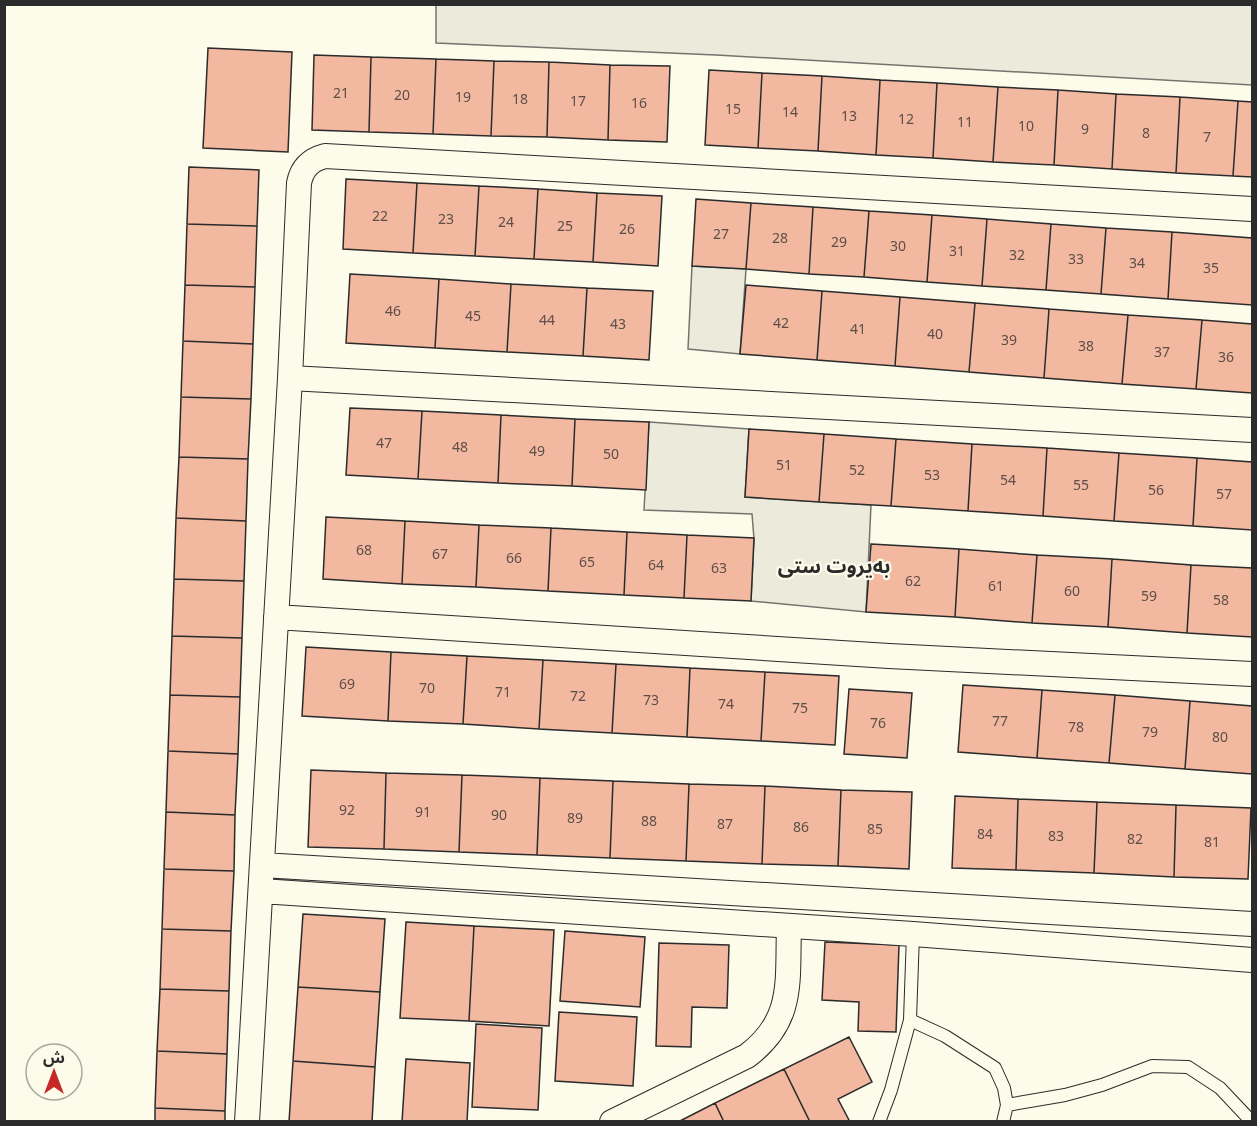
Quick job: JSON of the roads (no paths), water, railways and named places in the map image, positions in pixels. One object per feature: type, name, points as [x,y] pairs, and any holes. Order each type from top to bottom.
[{"type":"street","points":[[247,1122],[299,183],[304,168],[310,162],[325,156],[1252,209]]},
{"type":"street","points":[[290,378],[1252,430]]},
{"type":"street","points":[[276,617],[889,656],[1252,674]]},
{"type":"street","points":[[262,865],[1252,924]]},
{"type":"street","points":[[591,913],[592,885]]},
{"type":"street","points":[[261,891],[913,934],[1252,960]]},
{"type":"street","points":[[913,934],[915,904]]},
{"type":"street","points":[[612,1122],[747,1056],[761,1046],[772,1033],[786,1002],[789,927]]},
{"type":"lane","points":[[879,1122],[891,1090],[910,1020],[913,934]]},
{"type":"lane","points":[[910,1020],[945,1036],[994,1068],[1004,1088],[1007,1105],[1003,1122]]},
{"type":"lane","points":[[1007,1105],[1065,1095],[1102,1085],[1152,1066],[1188,1067],[1220,1088],[1252,1122]]},
{"type":"district","name":"بەیروت ستی","points":[[834,567]]}]
